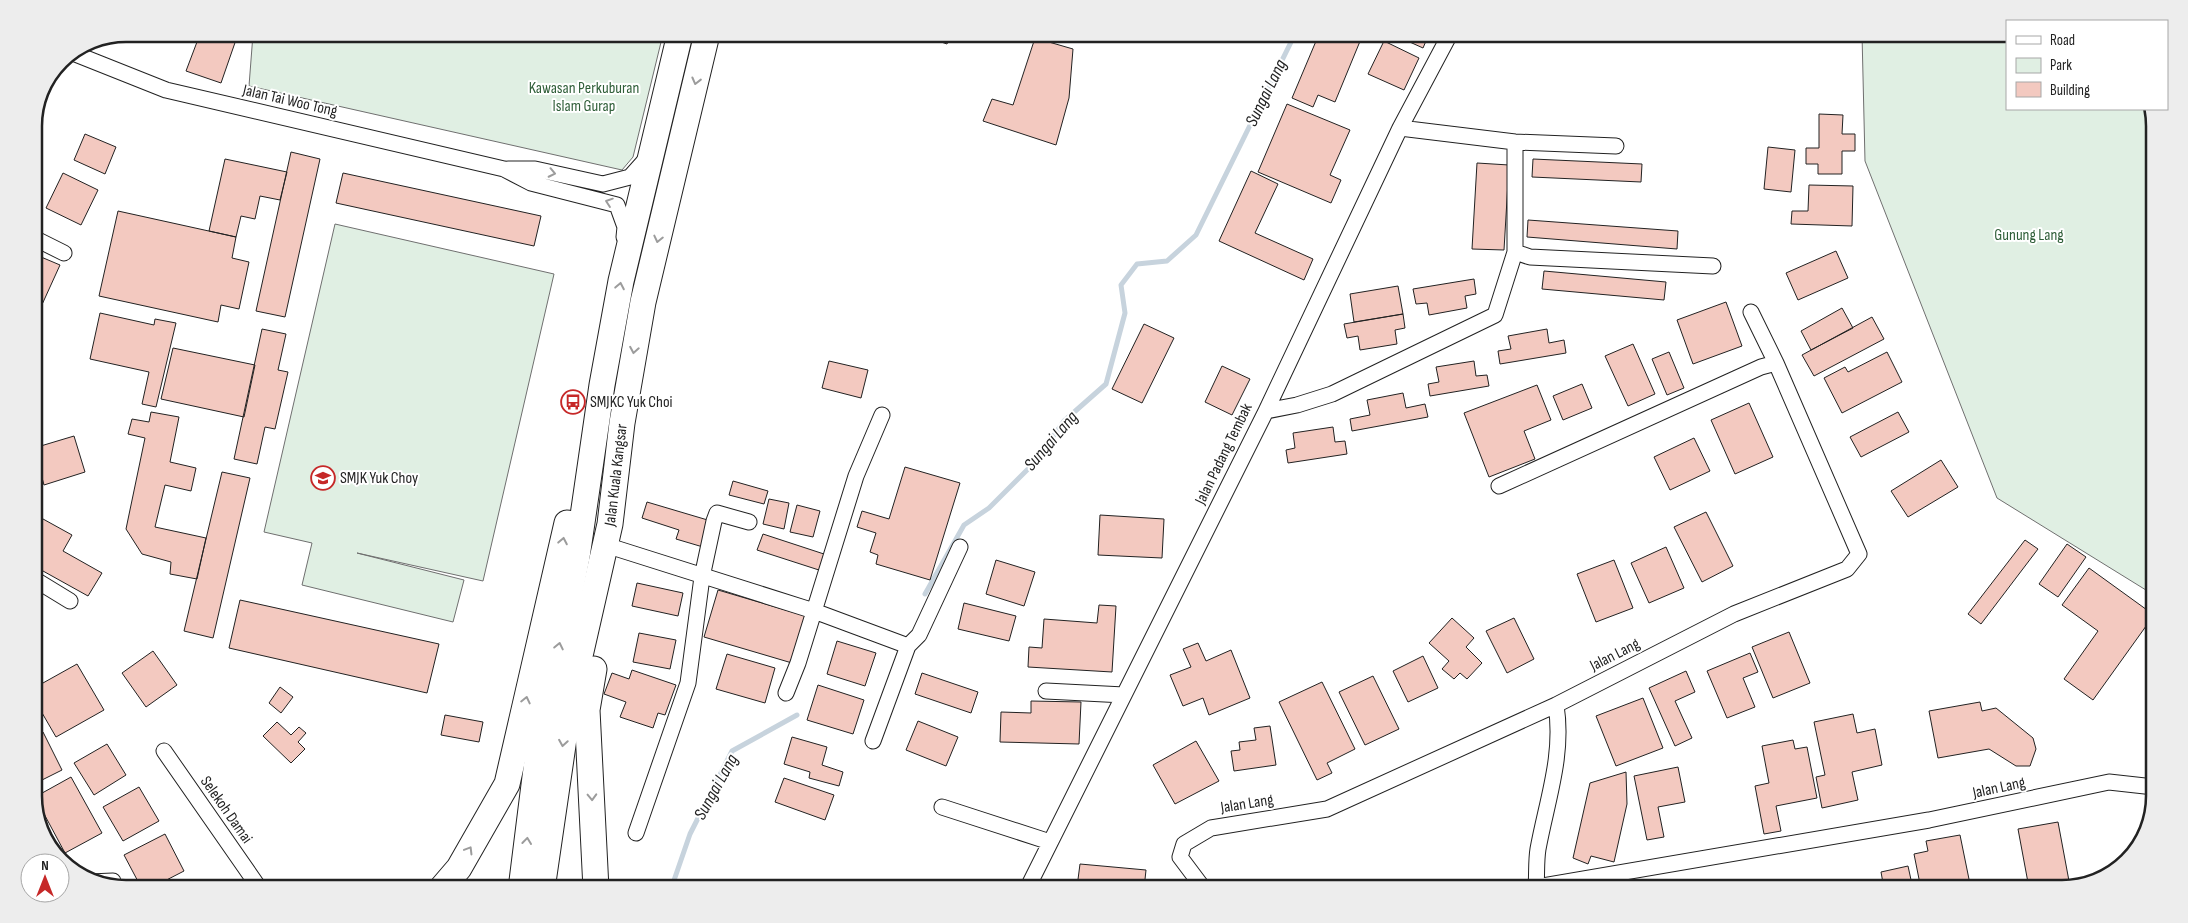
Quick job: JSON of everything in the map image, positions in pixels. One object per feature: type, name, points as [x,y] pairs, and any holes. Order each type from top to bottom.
[{"type":"highway","name":"Jalan Kuala Kangsar","points":[[522,880],[539,745],[578,557],[602,385],[626,260],[678,42]]},
{"type":"highway","name":"Jalan Kuala Kangsar","points":[[543,880],[569,704],[613,536],[622,423],[643,302],[706,42]]},
{"type":"highway","points":[[449,880],[459,868],[507,784],[561,550],[578,465],[602,385]]},
{"type":"highway","points":[[596,880],[587,710],[613,536]]},
{"type":"highway","points":[[594,832],[606,880]]},
{"type":"street","name":"Jalan Padang Tembak","points":[[1031,880],[1266,411],[1400,128],[1446,42]]},
{"type":"street","name":"Jalan Tai Woo Tong","points":[[81,56],[166,90],[504,170],[531,183],[617,205],[626,227],[623,246],[626,260]]},
{"type":"street","points":[[1400,128],[1515,142],[1616,146]]},
{"type":"street","points":[[1266,411],[1298,405],[1332,394],[1496,315],[1515,252],[1515,142]]},
{"type":"street","name":"Jalan Tai Woo Tong","points":[[504,170],[535,169],[603,184],[630,177],[652,153]]},
{"type":"street","points":[[43,242],[64,253]]},
{"type":"street","points":[[1515,252],[1530,257],[1713,266]]},
{"type":"street","name":"Jalan Lang","points":[[1197,880],[1180,857],[1184,844],[1211,828],[1327,809],[1556,705],[1734,614],[1847,569],[1859,554],[1776,363],[1751,312]]},
{"type":"street","points":[[1499,486],[1761,367],[1776,363]]},
{"type":"street","points":[[786,693],[856,476],[882,416]]},
{"type":"street","points":[[636,833],[688,683],[702,577],[717,513],[749,522]]},
{"type":"street","points":[[613,536],[702,577],[814,611],[908,646]]},
{"type":"street","points":[[873,741],[908,646],[919,635],[960,547]]},
{"type":"street","points":[[43,584],[70,601]]},
{"type":"street","points":[[1046,691],[1124,695]]},
{"type":"street","points":[[1533,880],[1557,766],[1559,727],[1556,705]]},
{"type":"street","name":"Selekoh Damai","points":[[164,751],[254,880]]},
{"type":"street","name":"Jalan Lang","points":[[1578,880],[1930,820],[2109,782],[2146,786]]},
{"type":"street","points":[[942,807],[1050,842]]},
{"type":"green space","name":"Kawasan Perkuburan Islam Gurap","points":[[252,42],[661,42],[633,157],[622,170],[249,86]]},
{"type":"green space","name":"Gunung Lang","points":[[1862,42],[2006,42],[2006,110],[2144,110],[2146,590],[1997,498],[1865,161]]},
{"type":"green space","points":[[335,224],[554,274],[483,581],[357,553],[464,580],[453,622],[302,585],[312,543],[264,532]]},
{"type":"building","points":[[197,42],[235,42],[221,83],[186,71]]},
{"type":"building","points":[[1034,42],[1049,42],[1073,49],[1069,98],[1056,145],[983,121],[992,99],[1013,105]]},
{"type":"building","points":[[1316,42],[1360,42],[1335,102],[1318,95],[1313,107],[1292,98]]},
{"type":"building","points":[[1384,42],[1419,58],[1404,90],[1368,74]]},
{"type":"building","points":[[1410,42],[1426,42],[1423,48]]},
{"type":"building","points":[[1287,104],[1350,130],[1330,175],[1341,180],[1331,203],[1258,172]]},
{"type":"building","points":[[1819,114],[1843,115],[1842,134],[1855,134],[1855,151],[1842,151],[1842,174],[1818,174],[1818,164],[1806,164],[1806,148],[1819,148]]},
{"type":"building","points":[[85,134],[116,147],[105,174],[74,160]]},
{"type":"building","points":[[1768,147],[1795,150],[1791,192],[1764,189]]},
{"type":"building","points":[[291,152],[320,159],[285,317],[256,311]]},
{"type":"building","points":[[225,159],[287,172],[280,200],[260,196],[255,219],[241,216],[236,237],[209,231]]},
{"type":"building","points":[[1533,159],[1642,164],[1641,182],[1532,177]]},
{"type":"building","points":[[1477,163],[1509,165],[1504,250],[1472,249]]},
{"type":"building","points":[[1251,171],[1278,184],[1255,233],[1313,259],[1304,280],[1219,241]]},
{"type":"building","points":[[63,173],[98,190],[81,225],[46,208]]},
{"type":"building","points":[[343,173],[541,216],[534,246],[336,203]]},
{"type":"building","points":[[1809,185],[1853,186],[1852,226],[1791,224],[1792,211],[1808,211]]},
{"type":"building","points":[[118,211],[236,237],[232,258],[249,262],[239,309],[221,305],[218,322],[99,296]]},
{"type":"building","points":[[1528,220],[1678,231],[1677,249],[1527,237]]},
{"type":"building","points":[[1836,251],[1848,278],[1798,300],[1786,273]]},
{"type":"building","points":[[43,258],[60,265],[43,302]]},
{"type":"building","points":[[1544,271],[1666,282],[1664,300],[1542,289]]},
{"type":"building","points":[[1474,279],[1476,294],[1465,296],[1467,308],[1429,315],[1427,303],[1416,304],[1413,289]]},
{"type":"building","points":[[1398,286],[1403,314],[1354,322],[1350,294]]},
{"type":"building","points":[[1726,302],[1742,346],[1693,364],[1677,320]]},
{"type":"building","points":[[1842,308],[1853,328],[1811,350],[1801,331]]},
{"type":"building","points":[[100,313],[154,325],[155,319],[176,323],[156,407],[142,404],[149,372],[90,359]]},
{"type":"building","points":[[1403,314],[1405,328],[1395,330],[1397,344],[1360,350],[1358,336],[1347,338],[1344,324]]},
{"type":"building","points":[[1872,317],[1884,339],[1814,376],[1802,355]]},
{"type":"building","points":[[1144,324],[1174,338],[1142,403],[1112,389]]},
{"type":"building","points":[[262,329],[286,334],[278,370],[288,372],[275,429],[265,427],[257,464],[234,459]]},
{"type":"building","points":[[1547,329],[1549,343],[1564,340],[1566,353],[1500,364],[1498,351],[1511,349],[1508,336]]},
{"type":"building","points":[[1633,344],[1655,394],[1628,406],[1605,356]]},
{"type":"building","points":[[173,348],[255,365],[244,417],[161,399]]},
{"type":"building","points":[[1669,352],[1684,388],[1667,395],[1652,359]]},
{"type":"building","points":[[1887,352],[1902,382],[1842,413],[1824,378],[1845,367],[1848,372]]},
{"type":"building","points":[[829,361],[868,370],[861,398],[822,388]]},
{"type":"building","points":[[1474,361],[1476,376],[1487,375],[1489,386],[1430,396],[1428,384],[1439,382],[1436,367]]},
{"type":"building","points":[[1222,366],[1250,379],[1232,415],[1205,402]]},
{"type":"building","points":[[1582,384],[1592,408],[1563,420],[1553,396]]},
{"type":"building","points":[[1537,385],[1551,420],[1524,431],[1535,459],[1489,477],[1464,413]]},
{"type":"building","points":[[1403,393],[1406,408],[1425,404],[1428,417],[1352,431],[1350,419],[1370,415],[1367,400]]},
{"type":"building","points":[[1749,403],[1773,457],[1735,474],[1711,420]]},
{"type":"building","points":[[151,412],[179,417],[170,462],[196,468],[191,491],[165,485],[155,527],[206,538],[197,579],[170,574],[171,562],[142,554],[126,529],[145,438],[128,434],[132,419],[149,422]]},
{"type":"building","points":[[1898,412],[1909,432],[1861,457],[1850,437]]},
{"type":"building","points":[[1333,427],[1335,442],[1345,441],[1347,454],[1288,463],[1286,450],[1295,448],[1293,433]]},
{"type":"building","points":[[74,436],[85,472],[44,485],[43,445]]},
{"type":"building","points":[[1694,438],[1710,471],[1670,490],[1654,457]]},
{"type":"building","points":[[1941,460],[1958,487],[1908,517],[1891,491]]},
{"type":"building","points":[[905,467],[960,483],[930,580],[876,564],[878,555],[870,552],[876,533],[857,527],[862,511],[889,519]]},
{"type":"building","points":[[222,472],[250,478],[213,638],[184,631]]},
{"type":"building","points":[[733,481],[768,491],[764,504],[729,495]]},
{"type":"building","points":[[769,499],[789,503],[784,529],[763,524]]},
{"type":"building","points":[[647,502],[711,521],[703,547],[676,539],[679,530],[642,518]]},
{"type":"building","points":[[797,505],[820,511],[813,537],[790,532]]},
{"type":"building","points":[[1706,512],[1733,566],[1702,582],[1674,527]]},
{"type":"building","points":[[1100,515],[1164,519],[1162,558],[1098,555]]},
{"type":"building","points":[[43,519],[72,535],[63,551],[102,573],[88,596],[43,571]]},
{"type":"building","points":[[763,534],[827,555],[822,571],[757,550]]},
{"type":"building","points":[[2025,540],[2038,549],[1981,624],[1968,614]]},
{"type":"building","points":[[2067,544],[2086,557],[2058,597],[2039,584]]},
{"type":"building","points":[[1666,547],[1684,588],[1649,603],[1631,563]]},
{"type":"building","points":[[996,560],[1035,572],[1024,606],[986,594]]},
{"type":"building","points":[[1614,560],[1633,608],[1596,622],[1577,574]]},
{"type":"building","points":[[2089,568],[2146,609],[2146,626],[2093,700],[2064,679],[2098,631],[2062,605]]},
{"type":"building","points":[[637,583],[683,593],[678,616],[632,606]]},
{"type":"building","points":[[718,590],[806,616],[792,663],[704,637]]},
{"type":"building","points":[[240,600],[439,644],[427,693],[229,648]]},
{"type":"building","points":[[964,603],[1016,616],[1009,641],[958,629]]},
{"type":"building","points":[[1099,605],[1116,606],[1112,672],[1028,667],[1029,647],[1042,648],[1044,619],[1097,623]]},
{"type":"building","points":[[1452,618],[1474,638],[1466,647],[1482,663],[1467,679],[1460,673],[1454,679],[1442,669],[1449,661],[1429,643]]},
{"type":"building","points":[[1514,618],[1534,659],[1507,673],[1486,631]]},
{"type":"building","points":[[1789,632],[1810,683],[1773,698],[1752,647]]},
{"type":"building","points":[[639,633],[676,640],[670,669],[633,662]]},
{"type":"building","points":[[837,641],[876,653],[865,686],[827,674]]},
{"type":"building","points":[[1198,643],[1206,661],[1231,650],[1250,698],[1209,715],[1203,698],[1183,706],[1170,675],[1191,667],[1183,649]]},
{"type":"building","points":[[153,651],[177,685],[146,707],[122,673]]},
{"type":"building","points":[[1750,653],[1758,672],[1743,678],[1755,707],[1727,718],[1707,671]]},
{"type":"building","points":[[727,654],[775,668],[765,703],[716,689]]},
{"type":"building","points":[[1423,656],[1438,688],[1408,702],[1393,671]]},
{"type":"building","points":[[77,664],[104,710],[56,737],[43,715],[43,683]]},
{"type":"building","points":[[632,670],[676,685],[665,715],[658,713],[653,728],[620,717],[626,702],[604,694],[612,673],[629,679]]},
{"type":"building","points":[[1686,671],[1695,692],[1675,701],[1692,738],[1675,746],[1649,688]]},
{"type":"building","points":[[922,673],[978,692],[971,713],[915,694]]},
{"type":"building","points":[[1373,676],[1399,729],[1365,745],[1339,692]]},
{"type":"building","points":[[1322,682],[1355,749],[1327,763],[1332,773],[1317,780],[1279,702]]},
{"type":"building","points":[[818,685],[864,700],[853,734],[807,720]]},
{"type":"building","points":[[280,687],[293,697],[281,713],[269,703]]},
{"type":"building","points":[[1643,698],[1663,748],[1616,766],[1596,716]]},
{"type":"building","points":[[1031,701],[1081,702],[1079,744],[1000,742],[1001,712],[1031,713]]},
{"type":"building","points":[[1980,702],[1982,711],[1996,708],[2033,738],[2036,749],[2030,766],[2016,766],[1989,749],[1938,758],[1929,711]]},
{"type":"building","points":[[1853,714],[1857,733],[1875,729],[1882,765],[1852,772],[1858,800],[1822,808],[1816,777],[1825,775],[1814,722]]},
{"type":"building","points":[[445,715],[483,722],[479,742],[441,735]]},
{"type":"building","points":[[918,721],[958,737],[946,766],[906,750]]},
{"type":"building","points":[[277,722],[291,735],[299,727],[306,733],[298,742],[305,749],[291,763],[263,736]]},
{"type":"building","points":[[1270,726],[1276,765],[1234,771],[1231,751],[1240,750],[1239,742],[1256,740],[1254,728]]},
{"type":"building","points":[[43,732],[62,770],[43,780]]},
{"type":"building","points":[[792,737],[827,747],[822,765],[843,772],[839,786],[809,778],[810,772],[784,764]]},
{"type":"building","points":[[1793,740],[1795,749],[1807,747],[1817,798],[1776,806],[1781,831],[1764,834],[1755,786],[1769,783],[1762,746]]},
{"type":"building","points":[[1196,741],[1219,781],[1175,804],[1153,765]]},
{"type":"building","points":[[107,744],[126,775],[94,795],[74,763]]},
{"type":"building","points":[[1678,767],[1685,802],[1658,807],[1664,837],[1647,840],[1634,776]]},
{"type":"building","points":[[1626,772],[1627,804],[1614,862],[1591,856],[1588,864],[1573,858],[1590,783]]},
{"type":"building","points":[[71,777],[102,833],[65,853],[44,815],[43,793]]},
{"type":"building","points":[[784,778],[834,795],[825,820],[775,802]]},
{"type":"building","points":[[139,787],[159,821],[123,841],[103,807]]},
{"type":"building","points":[[2058,822],[2069,880],[2028,880],[2018,829]]},
{"type":"building","points":[[165,834],[184,871],[166,880],[137,880],[124,855]]},
{"type":"building","points":[[1960,835],[1969,880],[1919,880],[1914,854],[1928,851],[1926,841]]},
{"type":"building","points":[[1080,864],[1146,870],[1145,880],[1078,880]]},
{"type":"building","points":[[1908,866],[1911,880],[1882,880],[1881,872]]},
{"type":"waterway","name":"Sungai Lang","points":[[925,594],[964,525],[989,508],[1036,461],[1064,421],[1106,384],[1125,313],[1121,285],[1137,264],[1167,261],[1196,235],[1291,42]]},
{"type":"waterway","name":"Sungai Lang","points":[[674,880],[690,834],[732,751],[797,715]]},
{"type":"place","name":"SMJKC Yuk Choi","points":[[573,402]]},
{"type":"place","name":"SMJK Yuk Choy","points":[[323,478]]}]
